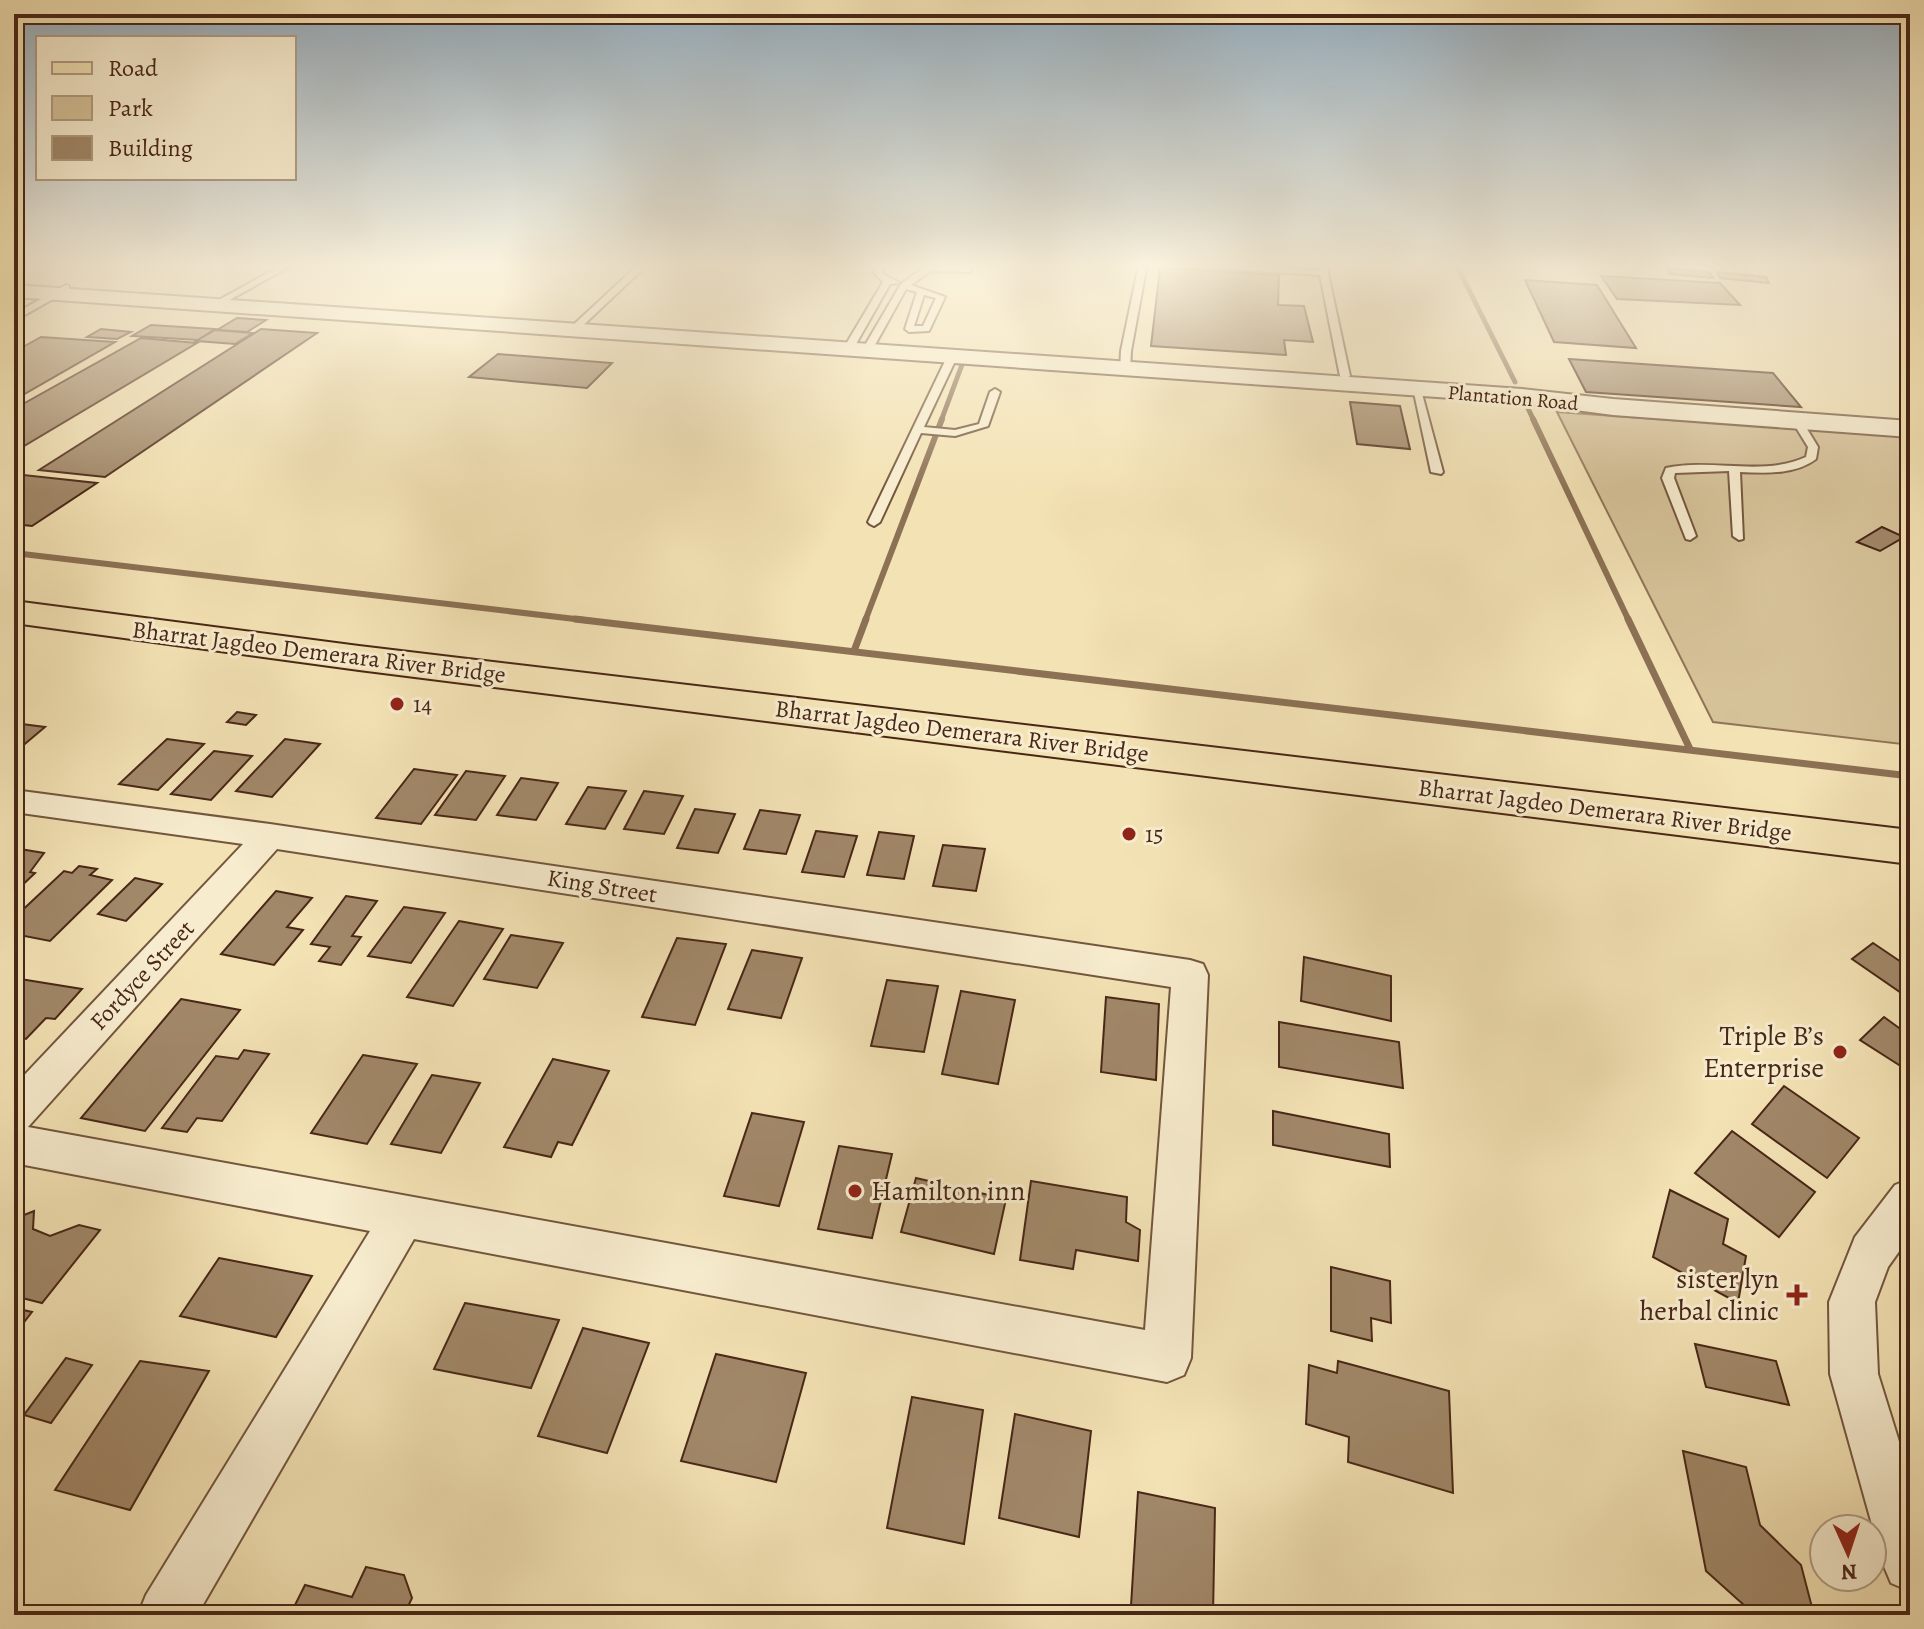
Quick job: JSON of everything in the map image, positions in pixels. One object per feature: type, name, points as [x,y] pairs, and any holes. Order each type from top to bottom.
[{"type":"main road","name":"Bharrat Jagdeo Demerara River Bridge","points":[[14,585],[371,644],[1910,847]]},
{"type":"main road","name":"Bharrat Jagdeo Demerara River Bridge","points":[[14,612],[371,644],[1910,817]]},
{"type":"street","name":"Plantation Road","points":[[751,340],[1910,429]]},
{"type":"street","name":"Plantation Road","points":[[859,348],[951,359],[1345,376],[1910,417]]},
{"type":"street","name":"King Street","points":[[14,801],[270,836],[1190,975],[1167,1358],[403,1217]]},
{"type":"street","name":"Fordyce Street","points":[[14,1114],[270,836]]},
{"type":"street","points":[[14,1144],[403,1217],[166,1615]]},
{"type":"street","points":[[1910,1200],[1871,1253],[1852,1302],[1854,1374],[1910,1564]]},
{"type":"lane","points":[[859,348],[862,340]]},
{"type":"lane","points":[[859,348],[865,340]]},
{"type":"lane","points":[[1125,367],[1130,340]]},
{"type":"lane","points":[[1338,340],[1345,376]]},
{"type":"lane","points":[[874,522],[951,359]]},
{"type":"lane","points":[[1416,390],[1437,472]]},
{"type":"lane","points":[[919,430],[955,433],[983,426],[995,392]]},
{"type":"lane","points":[[1690,536],[1668,478],[1670,470],[1702,466],[1793,467],[1811,459],[1813,447],[1797,421]]},
{"type":"lane","points":[[1734,468],[1739,536]]},
{"type":"green space","points":[[1557,412],[1910,437],[1910,745],[1713,722]]},
{"type":"building","points":[[36,340],[115,342],[14,400],[14,352]]},
{"type":"building","points":[[137,340],[197,343],[14,452],[14,409]]},
{"type":"building","points":[[198,340],[242,340],[235,344]]},
{"type":"building","points":[[244,340],[307,340],[105,477],[39,470]]},
{"type":"building","points":[[1152,340],[1284,340],[1286,355],[1151,346]]},
{"type":"building","points":[[1631,340],[1636,348],[1554,342]]},
{"type":"building","points":[[498,354],[612,363],[587,388],[469,377]]},
{"type":"building","points":[[1569,359],[1773,373],[1801,407],[1586,392]]},
{"type":"building","points":[[1350,402],[1400,406],[1410,449],[1357,444]]},
{"type":"building","points":[[14,474],[97,483],[32,526],[14,524]]},
{"type":"building","points":[[1882,527],[1904,537],[1880,551],[1857,542]]},
{"type":"building","points":[[237,712],[256,715],[246,725],[227,722]]},
{"type":"building","points":[[14,723],[45,727],[14,753]]},
{"type":"building","points":[[167,739],[204,744],[158,790],[119,784]]},
{"type":"building","points":[[285,739],[320,744],[272,797],[236,791]]},
{"type":"building","points":[[214,751],[252,756],[211,800],[171,794]]},
{"type":"building","points":[[414,769],[457,775],[421,824],[376,818]]},
{"type":"building","points":[[466,771],[505,776],[476,820],[435,815]]},
{"type":"building","points":[[521,778],[558,783],[536,820],[497,815]]},
{"type":"building","points":[[588,787],[626,791],[605,829],[566,824]]},
{"type":"building","points":[[644,791],[683,796],[664,834],[624,829]]},
{"type":"building","points":[[695,809],[735,814],[718,853],[677,848]]},
{"type":"building","points":[[760,810],[800,815],[786,854],[744,849]]},
{"type":"building","points":[[816,831],[857,836],[844,877],[802,872]]},
{"type":"building","points":[[879,832],[914,836],[904,879],[867,875]]},
{"type":"building","points":[[943,845],[985,849],[976,891],[933,886]]},
{"type":"building","points":[[14,848],[44,853],[30,872],[35,873],[14,893]]},
{"type":"building","points":[[79,866],[97,869],[90,875],[112,880],[50,941],[14,934],[14,918],[64,871],[72,873]]},
{"type":"building","points":[[135,878],[162,884],[126,921],[98,914]]},
{"type":"building","points":[[276,891],[312,898],[287,927],[303,930],[274,965],[221,954]]},
{"type":"building","points":[[346,896],[377,901],[352,936],[361,937],[341,965],[319,961],[330,947],[311,944]]},
{"type":"building","points":[[404,907],[445,913],[411,963],[368,956]]},
{"type":"building","points":[[459,921],[503,929],[453,1006],[407,997]]},
{"type":"building","points":[[511,935],[563,943],[537,988],[484,979]]},
{"type":"building","points":[[677,938],[726,944],[695,1025],[642,1017]]},
{"type":"building","points":[[1873,943],[1910,968],[1910,999],[1852,959]]},
{"type":"building","points":[[752,950],[802,958],[781,1018],[728,1009]]},
{"type":"building","points":[[1304,957],[1391,976],[1391,1021],[1301,1001]]},
{"type":"building","points":[[14,978],[82,989],[55,1019],[46,1018],[26,1039],[14,1036]]},
{"type":"building","points":[[887,980],[938,986],[924,1052],[871,1046]]},
{"type":"building","points":[[961,991],[1015,1000],[998,1084],[942,1074]]},
{"type":"building","points":[[1106,997],[1159,1004],[1156,1080],[1101,1072]]},
{"type":"building","points":[[181,999],[240,1010],[145,1131],[81,1118]]},
{"type":"building","points":[[1884,1017],[1910,1036],[1910,1072],[1860,1040]]},
{"type":"building","points":[[1279,1022],[1399,1042],[1403,1088],[1279,1067]]},
{"type":"building","points":[[244,1050],[269,1054],[222,1121],[197,1118],[187,1132],[162,1128],[216,1056],[238,1059]]},
{"type":"building","points":[[363,1055],[417,1064],[367,1144],[311,1133]]},
{"type":"building","points":[[553,1059],[609,1071],[572,1145],[558,1142],[551,1157],[504,1147]]},
{"type":"building","points":[[432,1075],[480,1083],[441,1153],[391,1144]]},
{"type":"building","points":[[1784,1086],[1859,1138],[1827,1178],[1752,1124]]},
{"type":"building","points":[[1273,1111],[1389,1134],[1390,1167],[1273,1145]]},
{"type":"building","points":[[752,1113],[804,1122],[779,1206],[724,1196]]},
{"type":"building","points":[[1732,1131],[1815,1192],[1779,1237],[1695,1173]]},
{"type":"building","name":"Hamilton inn","points":[[839,1146],[892,1154],[872,1238],[818,1229]]},
{"type":"building","points":[[916,1178],[1006,1199],[994,1254],[901,1232]]},
{"type":"building","points":[[1031,1181],[1127,1197],[1126,1222],[1140,1230],[1138,1261],[1076,1250],[1073,1269],[1020,1260]]},
{"type":"building","points":[[1670,1190],[1728,1219],[1723,1244],[1746,1256],[1738,1303],[1653,1257]]},
{"type":"building","points":[[34,1211],[33,1229],[50,1236],[79,1225],[100,1230],[42,1303],[14,1296],[14,1219]]},
{"type":"building","points":[[219,1258],[312,1276],[276,1337],[180,1316]]},
{"type":"building","points":[[1331,1267],[1390,1281],[1391,1323],[1371,1318],[1372,1341],[1331,1331]]},
{"type":"building","points":[[465,1303],[559,1320],[531,1388],[434,1369]]},
{"type":"building","points":[[14,1308],[32,1312],[14,1335]]},
{"type":"building","points":[[583,1328],[649,1343],[607,1453],[538,1436]]},
{"type":"building","points":[[1695,1344],[1776,1361],[1789,1405],[1706,1387]]},
{"type":"building","points":[[716,1354],[806,1373],[776,1482],[681,1461]]},
{"type":"building","points":[[66,1358],[92,1365],[51,1423],[24,1415]]},
{"type":"building","points":[[140,1361],[209,1371],[130,1510],[55,1490]]},
{"type":"building","points":[[1338,1361],[1449,1391],[1453,1493],[1348,1462],[1349,1437],[1306,1424],[1309,1365],[1337,1373]]},
{"type":"building","points":[[912,1397],[983,1410],[964,1544],[887,1528]]},
{"type":"building","points":[[1015,1414],[1091,1431],[1079,1537],[999,1518]]},
{"type":"building","points":[[1683,1451],[1746,1467],[1760,1525],[1801,1565],[1814,1615],[1755,1615],[1706,1571]]},
{"type":"building","points":[[1138,1492],[1215,1508],[1213,1615],[1171,1615],[1131,1606]]},
{"type":"building","points":[[366,1567],[404,1575],[412,1598],[404,1615],[290,1615],[305,1585],[352,1597]]},
{"type":"waterway","points":[[1494,340],[1515,382]]},
{"type":"waterway","points":[[941,421],[963,362]]},
{"type":"waterway","points":[[1526,404],[1534,421]]},
{"type":"waterway","points":[[865,621],[942,419]]},
{"type":"waterway","points":[[1533,419],[1629,621]]},
{"type":"waterway","points":[[14,553],[575,619]]},
{"type":"waterway","points":[[575,619],[1910,776]]},
{"type":"waterway","points":[[575,619],[592,621]]},
{"type":"waterway","points":[[854,651],[866,619]]},
{"type":"waterway","points":[[1628,619],[1690,749]]},
{"type":"place","name":"14","points":[[397,704]]},
{"type":"place","name":"15","points":[[1129,834]]},
{"type":"place","name":"Triple B’s Enterprise","points":[[1840,1052]]},
{"type":"place","name":"Hamilton inn","points":[[855,1191]]},
{"type":"place","name":"sister lyn herbal clinic","points":[[1797,1295]]}]
